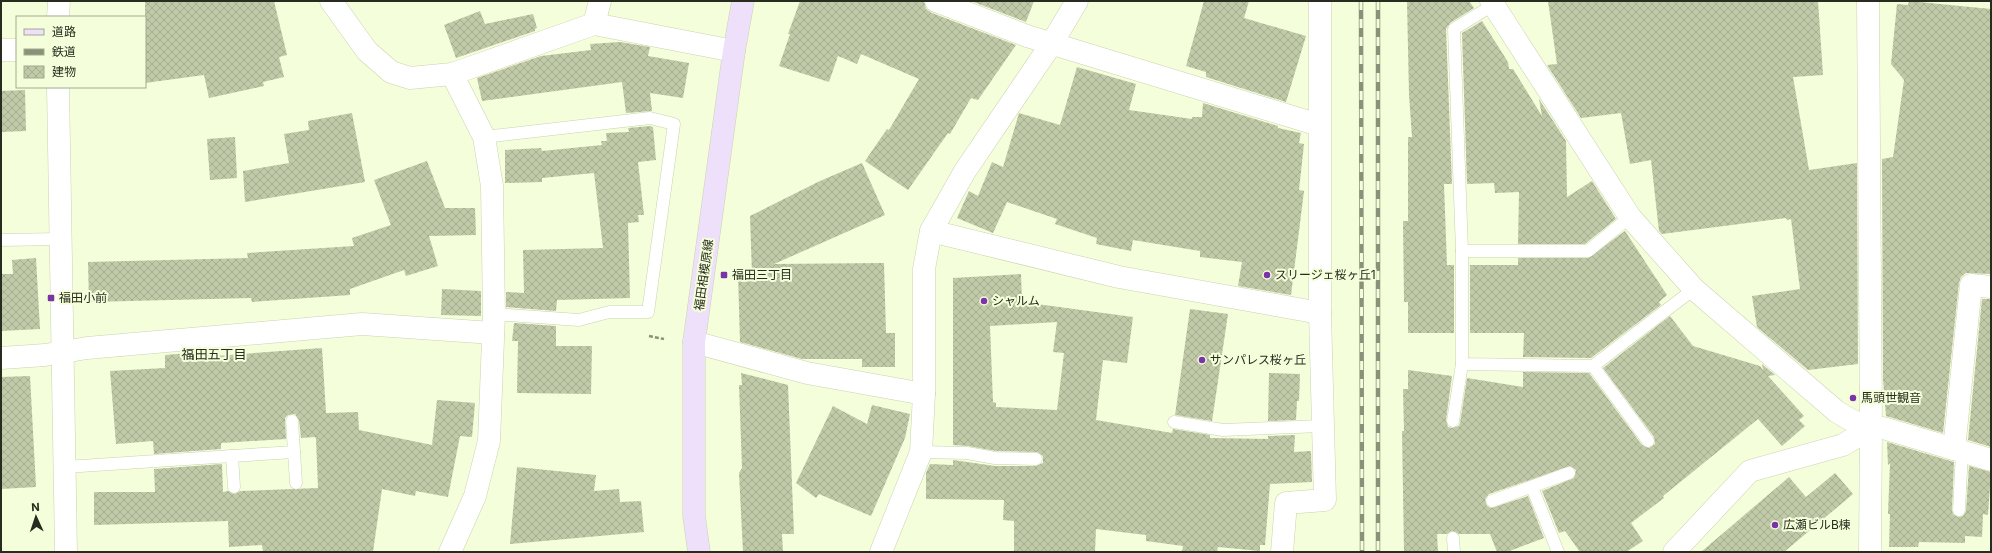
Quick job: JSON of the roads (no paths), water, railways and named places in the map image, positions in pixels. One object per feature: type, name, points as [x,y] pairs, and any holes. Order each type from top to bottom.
[{"type":"street","points":[[58,16],[59,1]]},
{"type":"street","points":[[331,1],[367,51],[391,72],[410,78],[452,74],[594,24],[734,51]]},
{"type":"street","points":[[594,24],[600,1]]},
{"type":"street","name":"福田相模原線","points":[[699,552],[694,516],[694,342],[734,51],[744,1]]},
{"type":"street","points":[[936,1],[1028,36],[1319,125]]},
{"type":"street","points":[[881,552],[921,452],[924,394],[924,269],[931,231],[965,171],[1052,43],[1077,1]]},
{"type":"street","points":[[1282,552],[1286,503],[1325,500],[1320,313],[1320,1]]},
{"type":"street","points":[[1868,1],[1871,428],[1870,552]]},
{"type":"street","points":[[1492,3],[1630,217],[1694,289],[1836,411],[1850,420],[1871,428],[1883,428],[1991,460]]},
{"type":"street","points":[[1,50],[16,50]]},
{"type":"street","points":[[450,552],[475,496],[489,441],[493,324],[492,186],[484,137],[452,74]]},
{"type":"street","points":[[58,88],[66,552]]},
{"type":"street","points":[[931,231],[1119,277],[1320,313]]},
{"type":"street","points":[[1958,450],[1971,285],[1991,287]]},
{"type":"street","points":[[1,358],[87,348],[362,324],[493,324]]},
{"type":"street","points":[[694,342],[807,373],[924,394]]},
{"type":"street","points":[[1674,552],[1750,471],[1843,445],[1871,428]]},
{"type":"lane","points":[[1453,421],[1462,364],[1462,251],[1454,29],[1492,3]]},
{"type":"lane","points":[[484,137],[650,118],[674,124],[648,312],[609,312],[579,320],[493,324]]},
{"type":"lane","points":[[1462,251],[1588,251],[1630,217]]},
{"type":"lane","points":[[1,240],[60,238]]},
{"type":"lane","points":[[1462,364],[1593,366],[1694,289]]},
{"type":"lane","points":[[1593,366],[1648,441]]},
{"type":"lane","points":[[292,421],[296,483]]},
{"type":"lane","points":[[1174,422],[1223,430],[1322,426]]},
{"type":"lane","points":[[1958,450],[1959,510]]},
{"type":"lane","points":[[65,467],[294,452]]},
{"type":"lane","points":[[921,452],[967,453],[995,458],[1036,459]]},
{"type":"lane","points":[[232,456],[234,487]]},
{"type":"lane","points":[[1492,501],[1569,473]]},
{"type":"lane","points":[[1532,487],[1558,552]]},
{"type":"lane","points":[[1453,538],[1454,552]]},
{"type":"railway","points":[[1361,1],[1362,552]]},
{"type":"railway","points":[[1378,1],[1378,552]]},
{"type":"place","name":"福田三丁目","points":[[724,275]]},
{"type":"place","name":"スリージェ桜ヶ丘1","points":[[1267,275]]},
{"type":"place","name":"福田小前","points":[[51,298]]},
{"type":"place","name":"シャルム","points":[[984,301]]},
{"type":"place","name":"サンパレス桜ヶ丘","points":[[1202,360]]},
{"type":"place","name":"馬頭世観音","points":[[1853,398]]},
{"type":"place","name":"広瀬ビルB棟","points":[[1775,525]]},
{"type":"district","name":"福田五丁目","points":[[214,354]]}]
